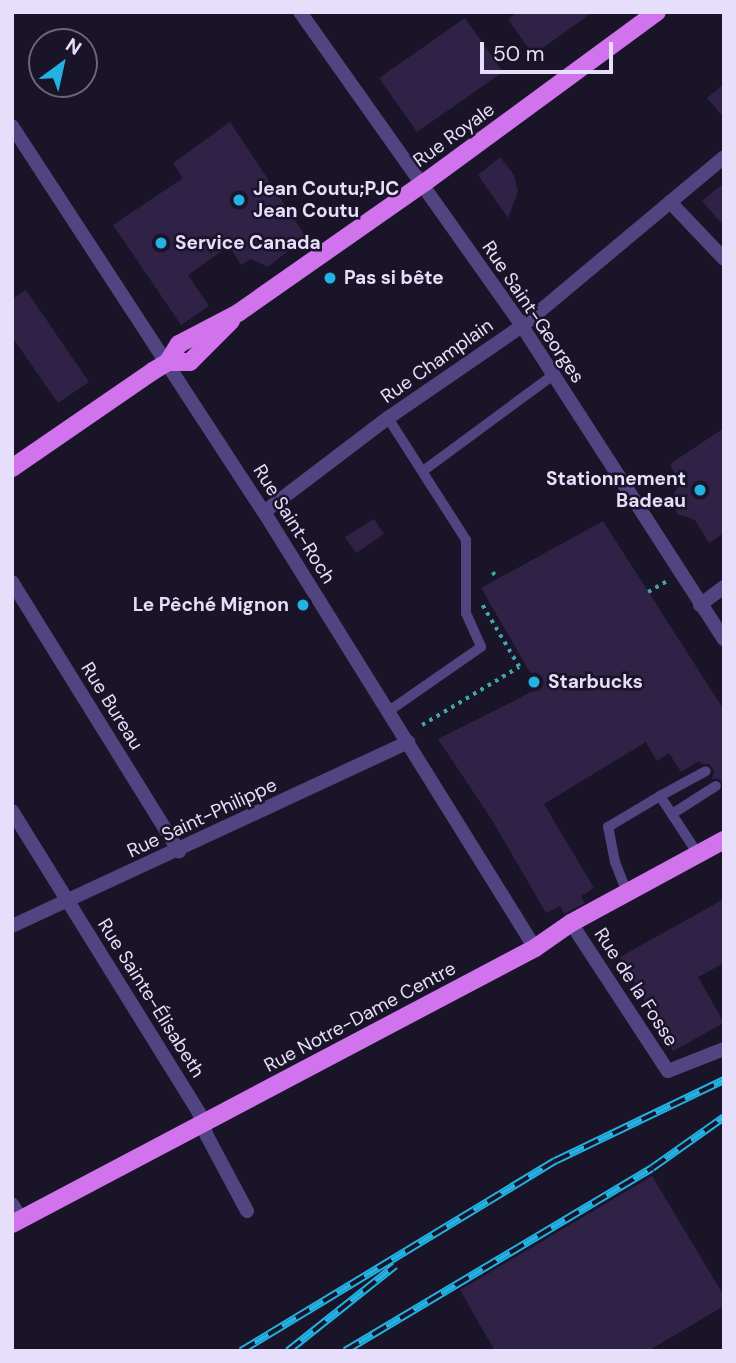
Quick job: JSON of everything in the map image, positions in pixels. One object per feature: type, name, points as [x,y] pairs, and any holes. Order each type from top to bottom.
[{"type":"main road","name":"Rue Royale","points":[[12,467],[168,362],[179,344],[238,313],[424,183],[657,12]]},
{"type":"main road","name":"Rue Notre-Dame Centre","points":[[15,1216],[203,1124],[535,948],[571,923],[724,840]]},
{"type":"street","name":"Rue Saint-Georges","points":[[300,12],[424,183],[522,326],[724,640]]},
{"type":"street","name":"Rue Saint-Roch","points":[[12,126],[264,512],[535,948]]},
{"type":"street","name":"Rue Champlain","points":[[264,512],[388,418],[522,326],[724,157]]},
{"type":"street","points":[[670,202],[724,260]]},
{"type":"street","name":"Rue Bureau","points":[[12,582],[179,850]]},
{"type":"street","points":[[700,605],[724,587]]},
{"type":"street","name":"Rue Saint-Philippe","points":[[12,926],[408,742]]},
{"type":"street","name":"Rue Sainte-Élisabeth","points":[[12,811],[203,1124],[247,1211]]},
{"type":"street","name":"Rue de la Fosse","points":[[571,923],[668,1071],[724,1049]]},
{"type":"lane","points":[[423,471],[553,375]]},
{"type":"lane","points":[[388,418],[466,540],[466,613],[481,647],[389,711]]},
{"type":"lane","points":[[627,892],[615,862],[608,827],[706,771]]},
{"type":"lane","points":[[672,814],[716,786]]},
{"type":"lane","points":[[660,796],[698,855]]},
{"type":"path","points":[[494,572],[497,579]]},
{"type":"path","points":[[648,592],[680,575]]},
{"type":"path","points":[[482,605],[519,667]]},
{"type":"path","points":[[422,725],[525,663]]},
{"type":"building","points":[[517,12],[593,12],[533,55],[508,19]]},
{"type":"building","points":[[465,18],[503,72],[417,132],[379,78]]},
{"type":"building","points":[[724,84],[724,118],[707,98]]},
{"type":"building","points":[[230,122],[306,237],[268,267],[251,259],[241,265],[229,246],[188,275],[209,306],[181,325],[113,225],[183,178],[173,163]]},
{"type":"building","points":[[500,157],[514,175],[518,192],[508,218],[478,175]]},
{"type":"building","points":[[724,183],[724,226],[702,201]]},
{"type":"building","points":[[26,290],[89,382],[58,403],[12,337],[12,299]]},
{"type":"building","name":"Stationnement Badeau","points":[[724,428],[724,533],[709,543],[695,520],[677,514],[672,498],[679,483],[670,464]]},
{"type":"building","points":[[374,519],[384,534],[356,553],[345,537]]},
{"type":"building","points":[[603,521],[724,710],[724,785],[719,779],[712,779],[714,771],[709,764],[699,761],[681,772],[669,753],[657,761],[646,742],[544,804],[594,888],[581,896],[585,903],[564,914],[560,906],[546,913],[492,820],[438,739],[539,688],[481,588]]},
{"type":"building","points":[[724,899],[724,963],[698,977],[724,1023],[673,1051],[620,957]]},
{"type":"building","points":[[652,1176],[724,1296],[724,1306],[648,1351],[495,1351],[460,1290]]},
{"type":"railway","points":[[241,1351],[555,1161],[724,1080]]},
{"type":"railway","points":[[345,1351],[652,1168],[724,1117]]},
{"type":"railway","points":[[288,1351],[395,1266]]},
{"type":"place","name":"Jean Coutu;PJC Jean Coutu","points":[[239,200]]},
{"type":"place","name":"Service Canada","points":[[161,243]]},
{"type":"place","name":"Pas si bête","points":[[330,278]]},
{"type":"place","name":"Stationnement Badeau","points":[[700,490]]},
{"type":"place","name":"Le Pêché Mignon","points":[[303,605]]},
{"type":"place","name":"Starbucks","points":[[534,682]]}]
